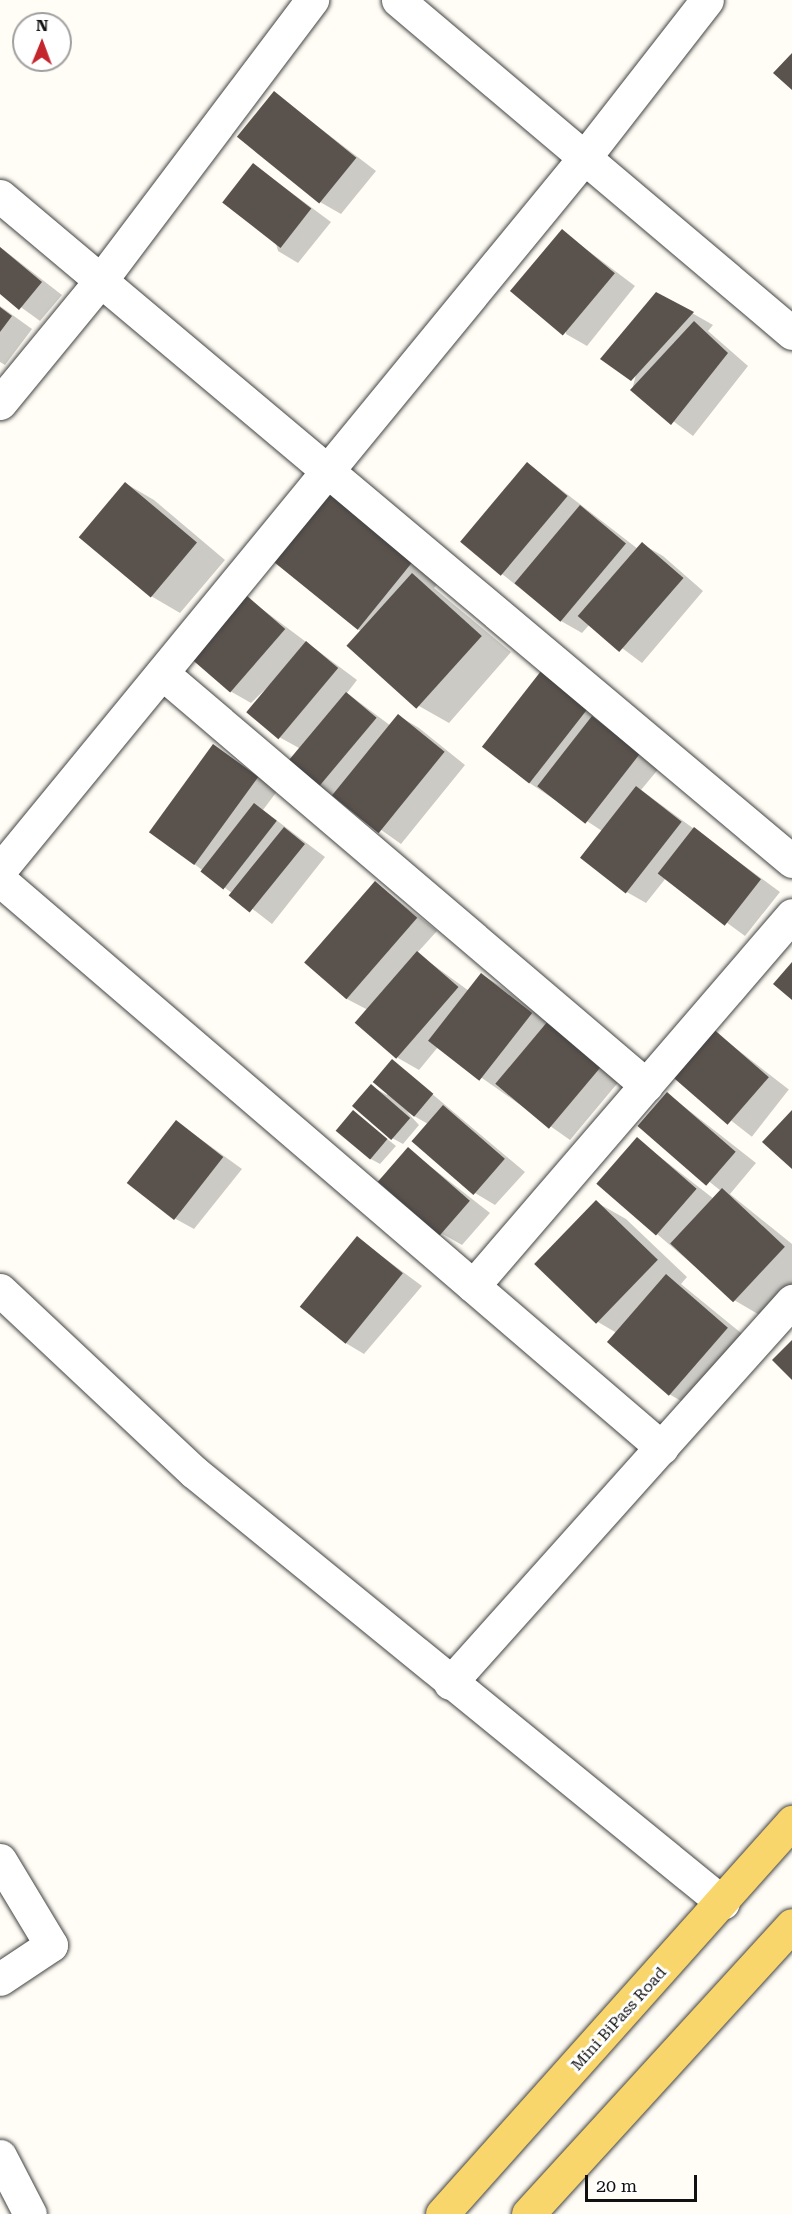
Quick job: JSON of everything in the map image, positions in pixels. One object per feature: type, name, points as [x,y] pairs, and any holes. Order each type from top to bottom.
[{"type":"main road","name":"Mini BiPass Road","points":[[442,2214],[723,1903],[792,1822]]},
{"type":"main road","points":[[542,2210],[792,1925]]},
{"type":"street","points":[[0,403],[101,280],[312,0]]},
{"type":"street","points":[[398,0],[792,333]]},
{"type":"street","points":[[0,870],[585,158],[706,0]]},
{"type":"street","points":[[0,196],[792,861]]},
{"type":"street","points":[[162,673],[646,1085]]},
{"type":"street","points":[[0,880],[662,1448]]},
{"type":"street","points":[[473,1286],[792,915]]},
{"type":"street","points":[[0,1290],[194,1472],[450,1683],[723,1903]]},
{"type":"street","points":[[450,1683],[792,1301]]},
{"type":"street","points":[[0,1860],[51,1945],[0,1979]]},
{"type":"street","points":[[0,2156],[30,2214]]},
{"type":"building","points":[[792,53],[792,90],[773,73]]},
{"type":"building","points":[[274,91],[356,158],[319,204],[237,137]]},
{"type":"building","points":[[253,163],[311,209],[281,248],[222,202]]},
{"type":"building","points":[[562,229],[615,273],[563,335],[510,291]]},
{"type":"building","points":[[0,247],[42,282],[19,310],[0,294]]},
{"type":"building","points":[[656,292],[694,312],[631,381],[600,359]]},
{"type":"building","points":[[0,307],[12,316],[0,332]]},
{"type":"building","points":[[694,321],[728,353],[671,425],[630,390]]},
{"type":"building","points":[[527,462],[568,496],[501,576],[460,542]]},
{"type":"building","points":[[125,482],[197,542],[151,598],[79,537]]},
{"type":"building","points":[[330,489],[415,558],[358,630],[272,560]]},
{"type":"building","points":[[580,505],[626,544],[560,622],[514,583]]},
{"type":"building","points":[[642,542],[684,578],[619,652],[578,616]]},
{"type":"building","points":[[412,573],[482,636],[416,709],[346,646]]},
{"type":"building","points":[[246,595],[285,629],[230,693],[191,658]]},
{"type":"building","points":[[306,641],[338,668],[278,739],[246,712]]},
{"type":"building","points":[[541,671],[588,708],[529,784],[482,747]]},
{"type":"building","points":[[346,692],[377,718],[319,787],[288,761]]},
{"type":"building","points":[[398,714],[445,752],[379,833],[332,796]]},
{"type":"building","points":[[592,716],[640,754],[585,824],[537,786]]},
{"type":"building","points":[[213,744],[258,777],[194,865],[149,832]]},
{"type":"building","points":[[636,786],[682,822],[626,893],[580,858]]},
{"type":"building","points":[[254,803],[277,821],[223,889],[200,872]]},
{"type":"building","points":[[284,827],[305,844],[250,912],[229,895]]},
{"type":"building","points":[[694,827],[761,879],[725,926],[658,873]]},
{"type":"building","points":[[375,881],[417,918],[346,999],[304,963]]},
{"type":"building","points":[[417,951],[459,987],[396,1059],[355,1023]]},
{"type":"building","points":[[792,962],[792,1000],[773,984]]},
{"type":"building","points":[[481,973],[532,1013],[479,1081],[428,1041]]},
{"type":"building","points":[[548,1021],[602,1066],[549,1129],[495,1084]]},
{"type":"building","points":[[710,1026],[769,1077],[728,1125],[669,1074]]},
{"type":"building","points":[[392,1059],[433,1094],[414,1117],[373,1082]]},
{"type":"building","points":[[371,1084],[410,1118],[391,1140],[352,1106]]},
{"type":"building","points":[[667,1092],[736,1152],[706,1186],[637,1126]]},
{"type":"building","points":[[443,1105],[505,1159],[473,1195],[412,1141]]},
{"type":"building","points":[[353,1110],[387,1139],[370,1160],[336,1131]]},
{"type":"building","points":[[792,1110],[792,1169],[762,1142]]},
{"type":"building","points":[[176,1120],[223,1157],[174,1220],[127,1183]]},
{"type":"building","points":[[637,1137],[697,1189],[656,1236],[596,1184]]},
{"type":"building","points":[[408,1147],[470,1201],[440,1236],[378,1182]]},
{"type":"building","points":[[722,1188],[785,1247],[733,1302],[670,1244]]},
{"type":"building","points":[[596,1200],[658,1260],[596,1324],[534,1264]]},
{"type":"building","points":[[357,1236],[403,1273],[346,1344],[300,1307]]},
{"type":"building","points":[[666,1274],[728,1328],[669,1396],[607,1342]]},
{"type":"building","points":[[792,1340],[792,1380],[772,1360]]}]
